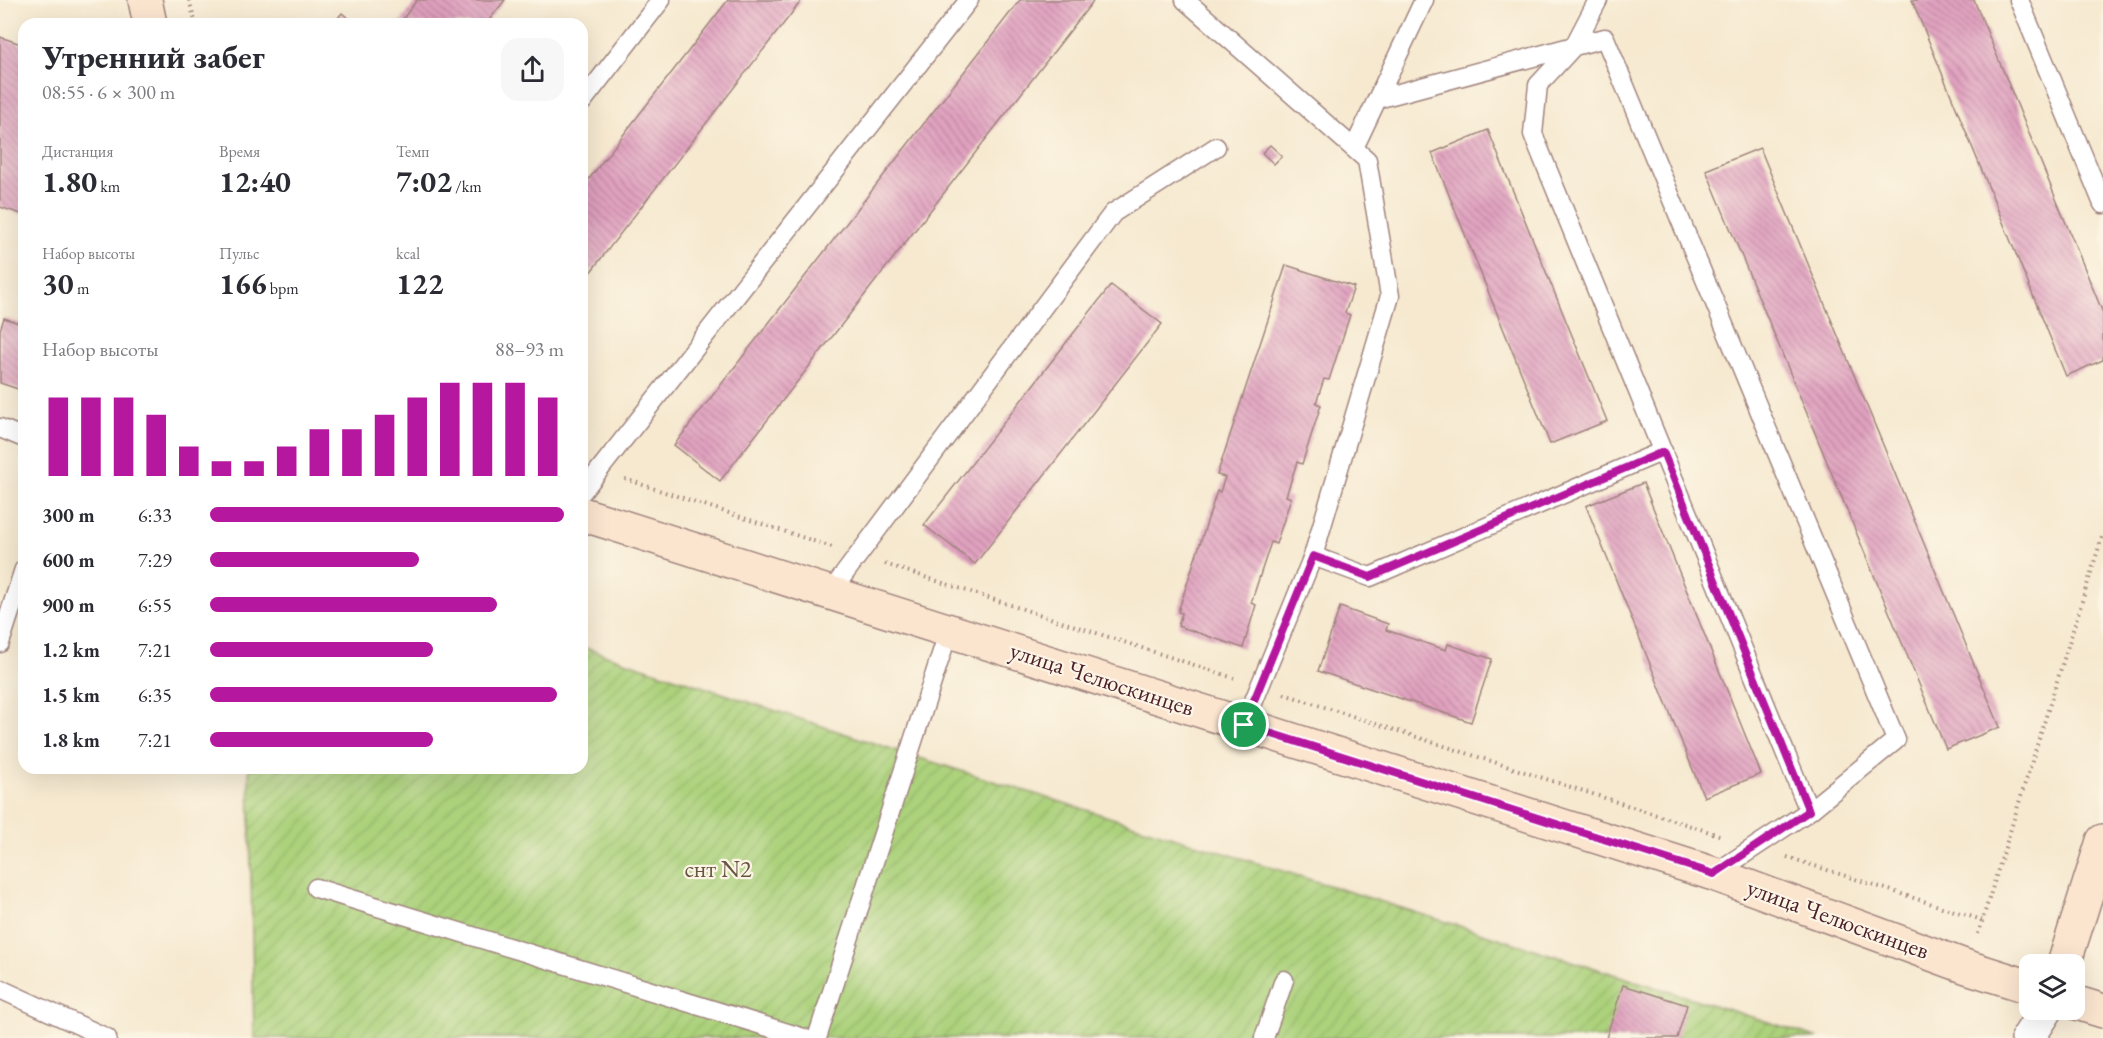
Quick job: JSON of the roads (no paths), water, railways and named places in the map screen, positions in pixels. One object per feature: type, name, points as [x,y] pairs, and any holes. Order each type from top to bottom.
[{"type":"street","points":[[145,0],[149,18]]},
{"type":"street","name":"улица Челюскинцев","points":[[588,516],[1714,874],[1967,968],[2019,984]]},
{"type":"street","points":[[2067,954],[2103,841]]},
{"type":"street","points":[[2085,1005],[2103,1011]]},
{"type":"street","points":[[2028,1038],[2040,1020]]},
{"type":"lane","points":[[588,94],[662,0]]},
{"type":"lane","points":[[588,484],[969,0]]},
{"type":"lane","points":[[1185,0],[1367,160],[1390,296],[1313,556],[1244,725]]},
{"type":"lane","points":[[1354,148],[1424,0]]},
{"type":"lane","points":[[1598,0],[1574,46],[1538,85],[1533,134],[1809,811]]},
{"type":"lane","points":[[2019,0],[2103,204]]},
{"type":"lane","points":[[1377,99],[1605,38],[1896,740],[1809,811],[1714,874]]},
{"type":"lane","points":[[830,593],[1113,213],[1216,147]]},
{"type":"lane","points":[[0,428],[18,436]]},
{"type":"lane","points":[[1313,556],[1370,577],[1663,452]]},
{"type":"lane","points":[[0,644],[18,587]]},
{"type":"lane","points":[[817,1038],[949,630]]},
{"type":"lane","points":[[316,888],[804,1038]]},
{"type":"lane","points":[[1264,1038],[1284,980]]},
{"type":"lane","points":[[0,989],[107,1038]]},
{"type":"park label","name":"снт N2","points":[[718,869]]}]
